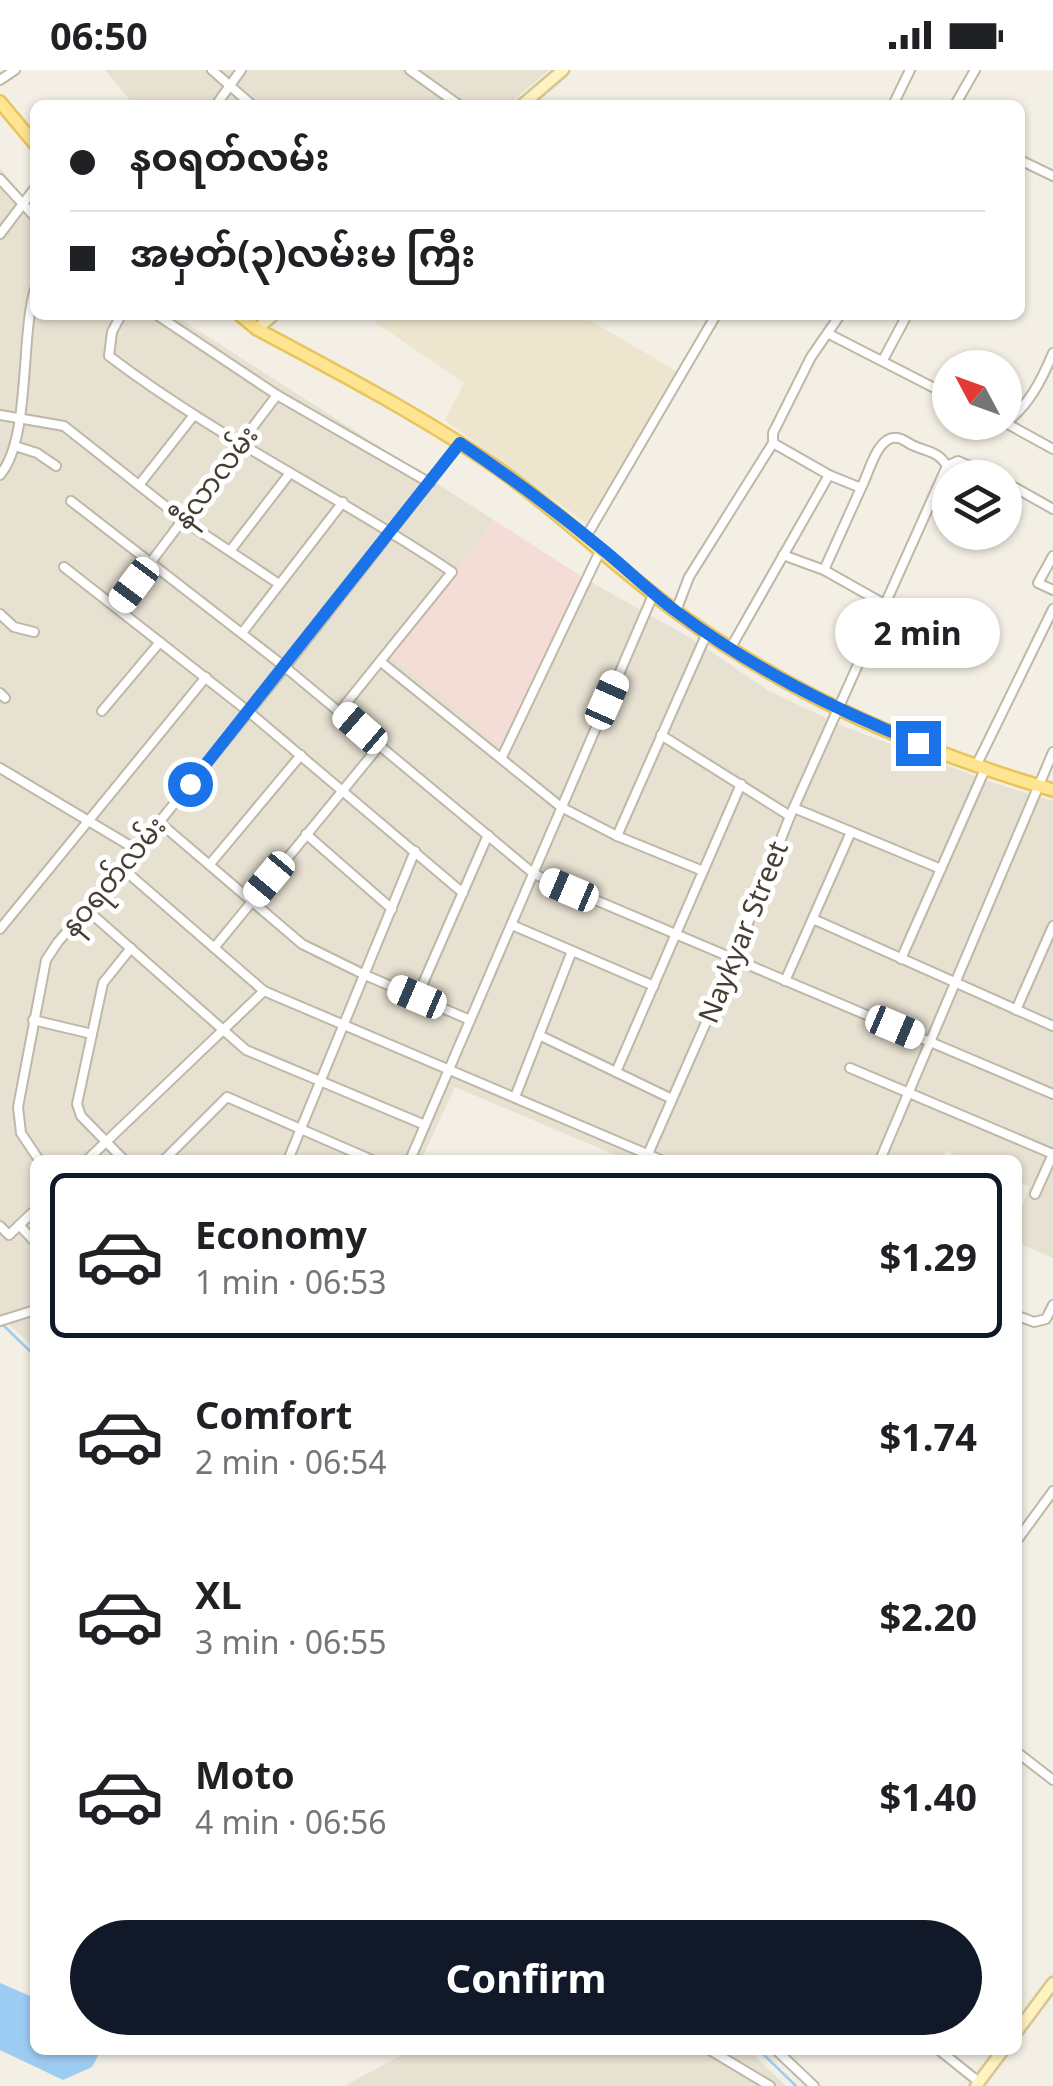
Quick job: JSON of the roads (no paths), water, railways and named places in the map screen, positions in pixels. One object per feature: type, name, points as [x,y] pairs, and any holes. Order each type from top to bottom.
[{"type":"main road","points":[[0,102],[30,138]]},
{"type":"main road","points":[[247,320],[460,443],[602,549],[676,611],[769,674],[839,710],[1046,788]]},
{"type":"street","points":[[0,80],[16,70]]},
{"type":"street","points":[[212,70],[246,100]]},
{"type":"street","points":[[220,100],[241,70]]},
{"type":"street","points":[[410,70],[451,100]]},
{"type":"street","points":[[528,100],[563,70]]},
{"type":"street","points":[[895,100],[910,70]]},
{"type":"street","points":[[958,100],[975,70]]},
{"type":"street","points":[[1025,162],[1053,176]]},
{"type":"street","points":[[0,179],[30,212]]},
{"type":"street","points":[[0,234],[30,194]]},
{"type":"street","points":[[0,474],[15,446],[30,317]]},
{"type":"street","points":[[118,320],[112,332],[110,356],[194,416],[392,532],[452,572],[340,711]]},
{"type":"street","points":[[164,320],[276,395],[430,484]]},
{"type":"street","points":[[257,328],[267,320]]},
{"type":"street","points":[[586,537],[713,320]]},
{"type":"street","points":[[676,611],[689,577],[773,443],[773,433],[811,358],[837,320]]},
{"type":"street","points":[[883,360],[904,320]]},
{"type":"street","points":[[829,334],[932,386]]},
{"type":"street","points":[[1022,410],[1053,352]]},
{"type":"street","name":"နီလာလမ်း","points":[[117,607],[276,395]]},
{"type":"street","points":[[0,415],[64,426],[183,520],[279,584]]},
{"type":"street","points":[[139,485],[194,416]]},
{"type":"street","points":[[1022,432],[1053,448]]},
{"type":"street","points":[[824,570],[880,444],[899,438],[935,452],[942,460]]},
{"type":"street","name":"နဝရတ်လမ်း","points":[[35,1155],[22,1133],[18,1107],[46,960],[249,712],[460,443]]},
{"type":"street","points":[[773,443],[861,488]]},
{"type":"street","points":[[15,446],[56,466]]},
{"type":"street","points":[[230,552],[290,473]]},
{"type":"street","points":[[730,649],[828,474]]},
{"type":"street","points":[[1022,492],[1053,510]]},
{"type":"street","points":[[71,500],[340,711],[534,874],[1053,1094]]},
{"type":"street","name":"Naykyar Street","points":[[648,1154],[734,959],[792,812],[932,500]]},
{"type":"street","points":[[242,633],[342,502]]},
{"type":"street","points":[[502,757],[602,549]]},
{"type":"street","points":[[783,554],[824,570],[886,604]]},
{"type":"street","points":[[1053,556],[1038,583],[1053,590]]},
{"type":"street","points":[[64,567],[249,712],[463,893]]},
{"type":"street","points":[[412,1155],[654,594]]},
{"type":"street","points":[[901,958],[1053,609]]},
{"type":"street","points":[[0,614],[14,627],[34,632]]},
{"type":"street","points":[[617,836],[706,633]]},
{"type":"street","points":[[102,711],[160,642]]},
{"type":"street","points":[[381,662],[561,807],[617,836],[704,870]]},
{"type":"street","points":[[0,929],[206,677]]},
{"type":"street","points":[[661,735],[792,812],[940,869]]},
{"type":"street","points":[[214,948],[380,746]]},
{"type":"street","points":[[882,1155],[1046,788],[1053,752]]},
{"type":"street","points":[[210,864],[301,755]]},
{"type":"street","points":[[0,768],[137,850]]},
{"type":"street","points":[[616,1072],[741,784]]},
{"type":"street","points":[[159,822],[302,944],[470,1020]]},
{"type":"street","points":[[786,981],[851,832]]},
{"type":"street","points":[[306,834],[392,909]]},
{"type":"street","points":[[417,997],[488,835]]},
{"type":"street","points":[[290,1155],[415,851]]},
{"type":"street","points":[[122,868],[264,991],[648,1154]]},
{"type":"street","points":[[86,910],[246,1050],[425,1125]]},
{"type":"street","points":[[813,919],[1053,1026]]},
{"type":"street","points":[[512,925],[654,986]]},
{"type":"street","points":[[1016,1010],[1053,926]]},
{"type":"street","points":[[119,1155],[81,1116],[77,1104],[102,983],[131,948]]},
{"type":"street","points":[[515,1097],[572,951]]},
{"type":"street","points":[[92,1155],[264,991]]},
{"type":"street","points":[[32,1020],[92,1034]]},
{"type":"street","points":[[539,1036],[672,1098]]},
{"type":"street","points":[[850,1068],[1053,1154],[1035,1194]]},
{"type":"street","points":[[169,1155],[227,1097],[351,1155]]},
{"type":"street","points":[[0,1226],[8,1235],[30,1214]]},
{"type":"street","points":[[18,1225],[30,1237]]},
{"type":"street","points":[[1022,1318],[1034,1322],[1046,1319],[1053,1305]]},
{"type":"street","points":[[0,1322],[30,1312]]},
{"type":"street","points":[[1022,1534],[1053,1491]]},
{"type":"street","points":[[1022,1756],[1053,1780]]},
{"type":"street","points":[[1022,2025],[1053,1984]]},
{"type":"street","points":[[718,2055],[770,2086]]},
{"type":"street","points":[[781,2055],[814,2086]]},
{"type":"street","points":[[945,2055],[977,2084],[999,2055]]},
{"type":"water","points":[[0,1983],[30,1996],[30,2055],[98,2055],[92,2067],[63,2080],[0,2050]]},
{"type":"waterway","points":[[1,1323],[30,1351]]},
{"type":"waterway","points":[[764,2055],[796,2086]]}]
